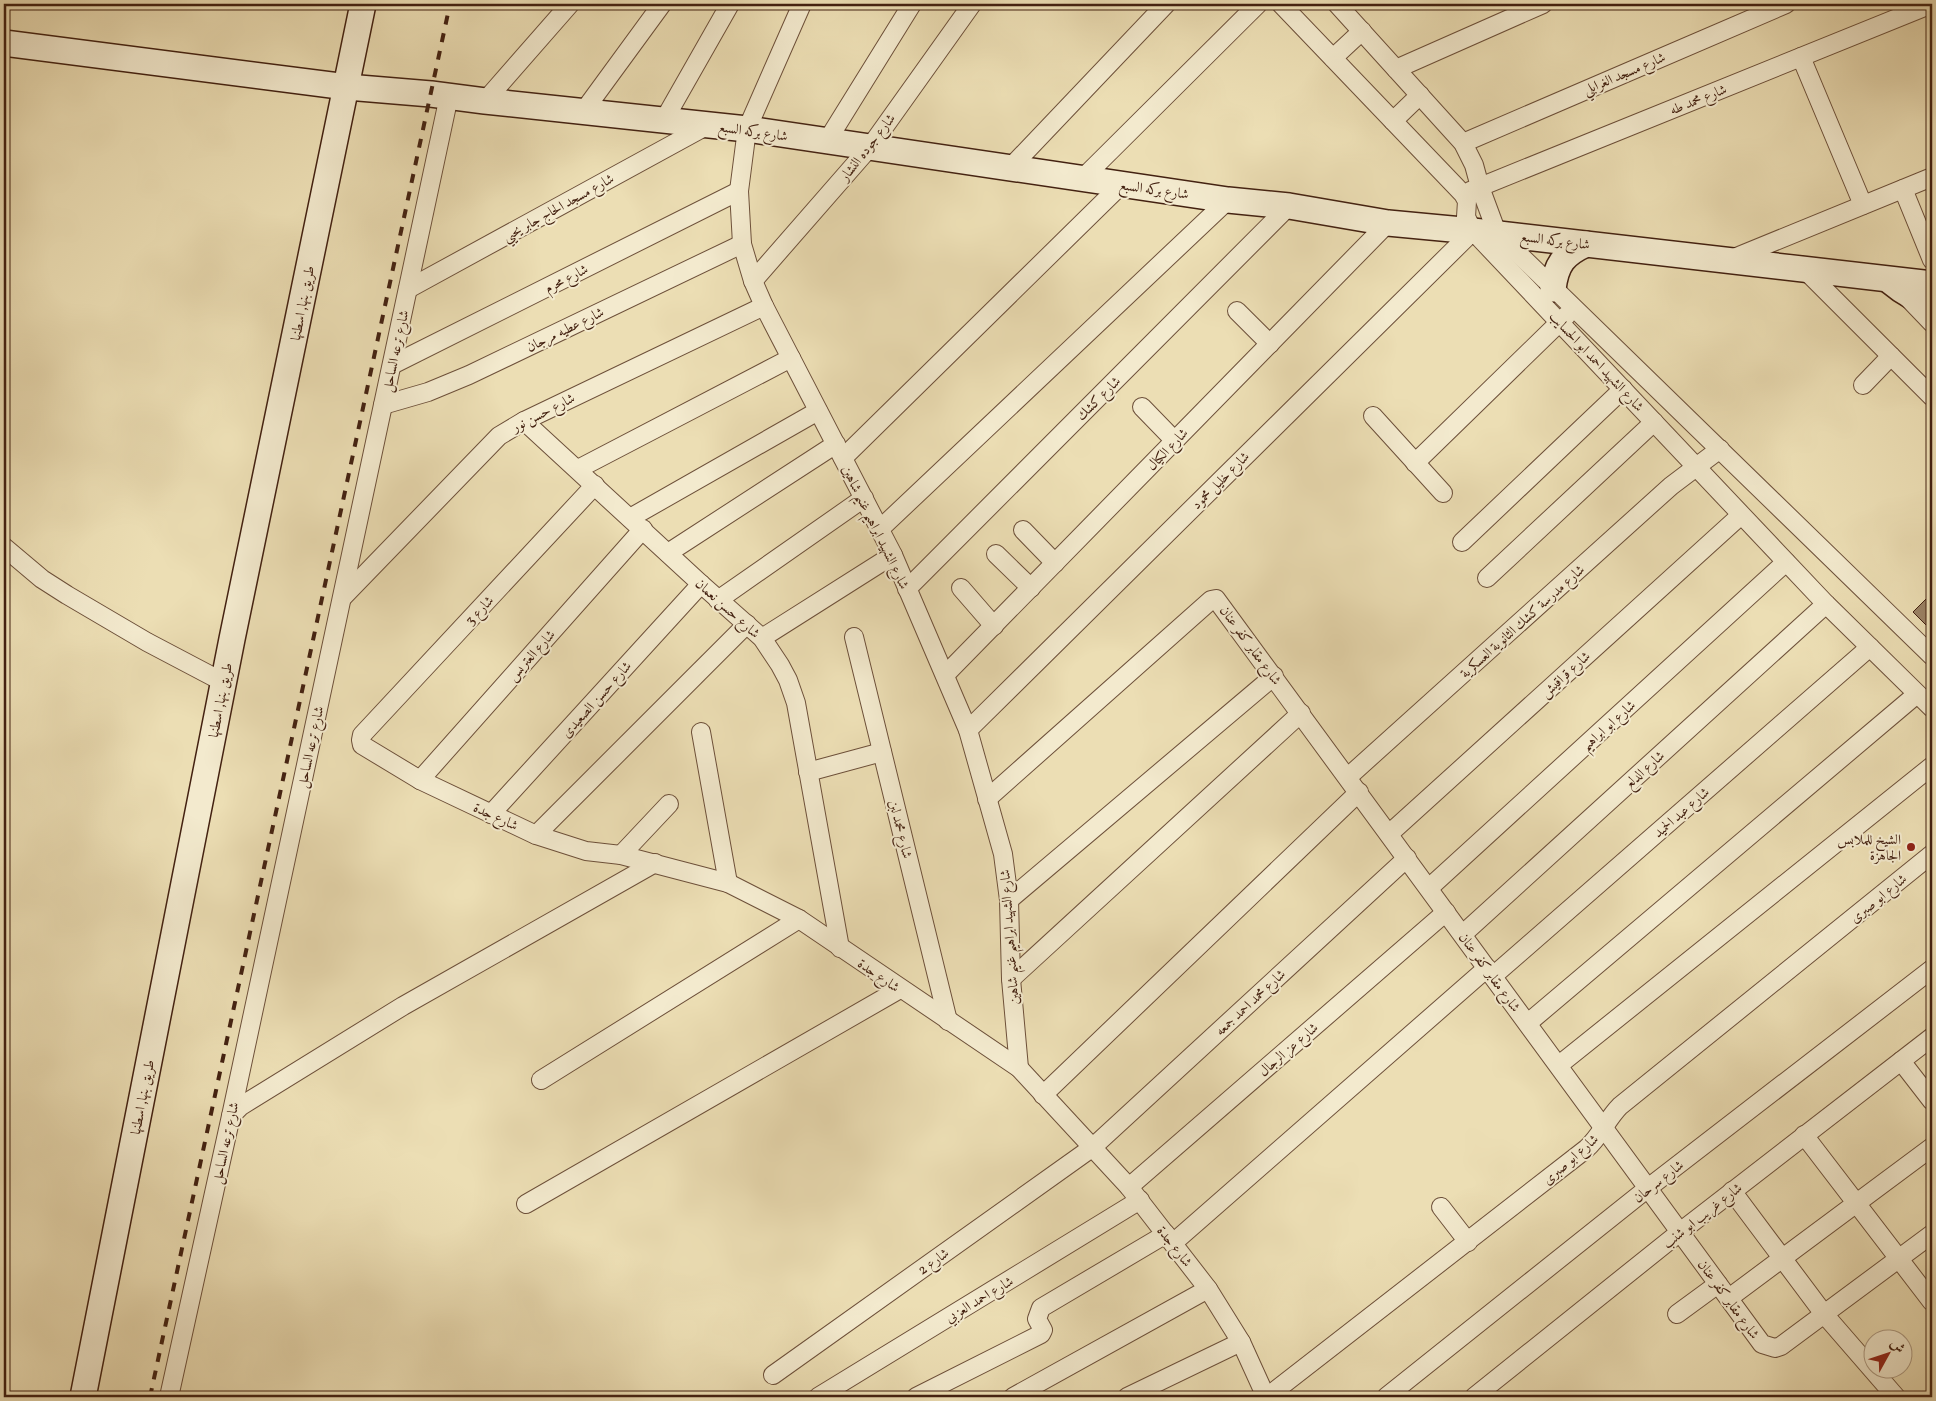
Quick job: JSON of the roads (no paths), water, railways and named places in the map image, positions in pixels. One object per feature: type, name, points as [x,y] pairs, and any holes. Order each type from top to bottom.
[{"type":"main road","name":"طريق بنها, اسطنها","points":[[83,1397],[223,682],[355,88],[363,4]]},
{"type":"main road","name":"شارع بركه السبع","points":[[4,43],[355,88],[449,96],[747,129],[1228,200],[1289,206],[1388,223],[1497,233],[1805,270],[1898,284],[1932,284]]},
{"type":"main road","points":[[1553,289],[1555,274],[1562,260],[1573,250],[1586,244]]},
{"type":"main road","name":"شارع بركه السبع","points":[[1898,284],[1915,300],[1932,304]]},
{"type":"street","points":[[484,101],[570,4]]},
{"type":"street","points":[[583,112],[662,4]]},
{"type":"street","points":[[664,120],[730,4]]},
{"type":"street","name":"شارع الشهيد ابراهيم غنيم شاهين","points":[[802,4],[747,129],[739,191],[742,244],[753,282],[764,306],[893,554],[968,730],[1003,854],[1009,900],[1011,978],[1019,1068]]},
{"type":"street","points":[[827,141],[912,4]]},
{"type":"street","name":"شارع جوده النشار","points":[[753,282],[870,147],[972,4]]},
{"type":"street","points":[[1010,168],[1166,4]]},
{"type":"street","points":[[1082,178],[1258,4]]},
{"type":"street","points":[[1281,4],[1463,194]]},
{"type":"street","points":[[1396,69],[1544,4]]},
{"type":"street","name":"شارع مسجد الغرابلي","points":[[1463,143],[1776,6]]},
{"type":"street","name":"شارع الشهيد احمد ابو الحسايب","points":[[1346,7],[1362,31],[1463,143],[1474,165],[1480,188],[1497,233],[1932,656]]},
{"type":"street","name":"شارع محمد طه","points":[[1463,194],[1801,57],[1932,7]]},
{"type":"street","points":[[1333,58],[1362,31]]},
{"type":"street","points":[[1801,57],[1864,205]]},
{"type":"street","points":[[1393,121],[1420,95]]},
{"type":"street","name":"شارع ترعه الساحل","points":[[169,1397],[449,96]]},
{"type":"street","name":"شارع مسجد الحاج جابر يحيي","points":[[408,288],[708,125]]},
{"type":"street","points":[[1726,261],[1932,177]]},
{"type":"street","points":[[668,553],[839,451],[1122,184]]},
{"type":"street","points":[[1903,189],[1932,260]]},
{"type":"street","name":"شارع محرم","points":[[392,365],[739,191]]},
{"type":"street","name":"شارع الشهيد احمد ابو الحسايب","points":[[1463,194],[1467,200],[1466,217],[1473,231],[1826,604],[1932,708]]},
{"type":"street","points":[[880,529],[1228,200]]},
{"type":"street","name":"شارع كشك","points":[[907,589],[1289,206]]},
{"type":"street","name":"شارع الكيال","points":[[945,675],[1388,223]]},
{"type":"street","name":"شارع خليل محمود","points":[[968,730],[1473,231]]},
{"type":"street","name":"شارع عطيه مرجان","points":[[384,405],[428,392],[469,376],[742,244]]},
{"type":"street","points":[[1932,269],[1898,284],[1932,323]]},
{"type":"street","points":[[1805,270],[1932,396]]},
{"type":"street","name":"شارع حسن نور","points":[[342,597],[499,436],[524,420],[764,306]]},
{"type":"street","points":[[1415,462],[1574,308]]},
{"type":"street","points":[[1236,311],[1270,344]]},
{"type":"street","points":[[1863,385],[1891,356]]},
{"type":"street","points":[[578,469],[791,358]]},
{"type":"street","points":[[1462,542],[1623,389]]},
{"type":"street","points":[[1142,407],[1175,441]]},
{"type":"street","name":"شارع العتريس","points":[[420,780],[636,524],[818,411]]},
{"type":"street","points":[[1374,416],[1442,493]]},
{"type":"street","name":"شارع حسن نعمان","points":[[524,420],[718,600],[762,638],[780,665],[788,680],[796,703],[840,948]]},
{"type":"street","points":[[1487,578],[1654,422]]},
{"type":"street","name":"شارع مدرسة كشك الثانوية العسكرية","points":[[1348,777],[1671,486],[1720,449]]},
{"type":"street","name":"شارع 3","points":[[362,735],[595,485]]},
{"type":"street","points":[[718,600],[864,498]]},
{"type":"street","name":"شارع قراقيش","points":[[1390,834],[1741,515]]},
{"type":"street","points":[[1023,530],[1055,563]]},
{"type":"street","points":[[4,547],[42,578],[67,595],[148,642],[223,682]]},
{"type":"street","points":[[762,638],[893,554]]},
{"type":"street","points":[[996,554],[1031,588]]},
{"type":"street","name":"شارع ابو ابراهيم","points":[[1429,888],[1786,562]]},
{"type":"street","name":"شارع حسن الصعيدى","points":[[491,814],[701,584]]},
{"type":"street","points":[[960,588],[994,626]]},
{"type":"street","name":"شارع مقابر كفر عنان","points":[[987,799],[1211,600],[1218,600],[1762,1344],[1775,1348],[1781,1346],[1824,1314]]},
{"type":"street","name":"شارع الدلع","points":[[1463,934],[1826,604]]},
{"type":"street","points":[[536,835],[747,624]]},
{"type":"street","name":"شارع محمد لبن","points":[[854,637],[948,1021]]},
{"type":"street","name":"شارع عبد الحميد","points":[[916,1397],[1041,1334],[1043,1330],[1037,1315],[1041,1308],[1169,1239],[1490,972],[1870,648]]},
{"type":"street","points":[[1009,900],[1274,676]]},
{"type":"street","points":[[1528,1023],[1917,694]]},
{"type":"street","points":[[1011,978],[1301,713]]},
{"type":"street","points":[[701,732],[728,883]]},
{"type":"street","name":"شارع جدة","points":[[362,735],[360,740],[362,745],[420,780],[536,835],[586,851],[622,855],[728,883],[799,919],[1019,1068],[1135,1193],[1208,1289],[1241,1342],[1266,1397]]},
{"type":"street","points":[[808,772],[882,752]]},
{"type":"street","points":[[1559,1066],[1932,766]]},
{"type":"street","points":[[1043,1095],[1359,792]]},
{"type":"street","points":[[622,855],[670,804]]},
{"type":"street","name":"شارع ابو صبرى","points":[[1266,1397],[1586,1149],[1620,1106],[1932,854]]},
{"type":"street","name":"شارع محمد احمد جمعه","points":[[1093,1147],[1407,858]]},
{"type":"street","points":[[231,1116],[241,1106],[403,1006],[655,863]]},
{"type":"street","name":"شارع عز الرجال","points":[[1135,1193],[1446,912]]},
{"type":"street","points":[[541,1080],[799,919]]},
{"type":"street","name":"شارع سرحان","points":[[1386,1397],[1648,1188],[1932,969]]},
{"type":"street","points":[[526,1204],[900,989]]},
{"type":"street","name":"شارع غريب ابو شنب","points":[[1474,1397],[1732,1191],[1932,1037]]},
{"type":"street","points":[[1901,1060],[1932,1101]]},
{"type":"street","points":[[1804,1136],[1932,1302]]},
{"type":"street","name":"شارع 2","points":[[773,1376],[1093,1147]]},
{"type":"street","points":[[1729,1298],[1932,1147]]},
{"type":"street","points":[[1732,1191],[1824,1314],[1896,1397]]},
{"type":"street","name":"شارع احمد العزبي","points":[[818,1397],[1135,1193]]},
{"type":"street","points":[[1441,1208],[1468,1242]]},
{"type":"street","points":[[1824,1314],[1932,1234]]},
{"type":"street","points":[[1677,1314],[1718,1284]]},
{"type":"street","points":[[1013,1397],[1208,1289]]},
{"type":"street","points":[[1127,1397],[1241,1342]]},
{"type":"railway","points":[[150,1397],[450,4]]},
{"type":"place","name":"الشيخ للملابس الجاهزة","points":[[1911,847]]}]
